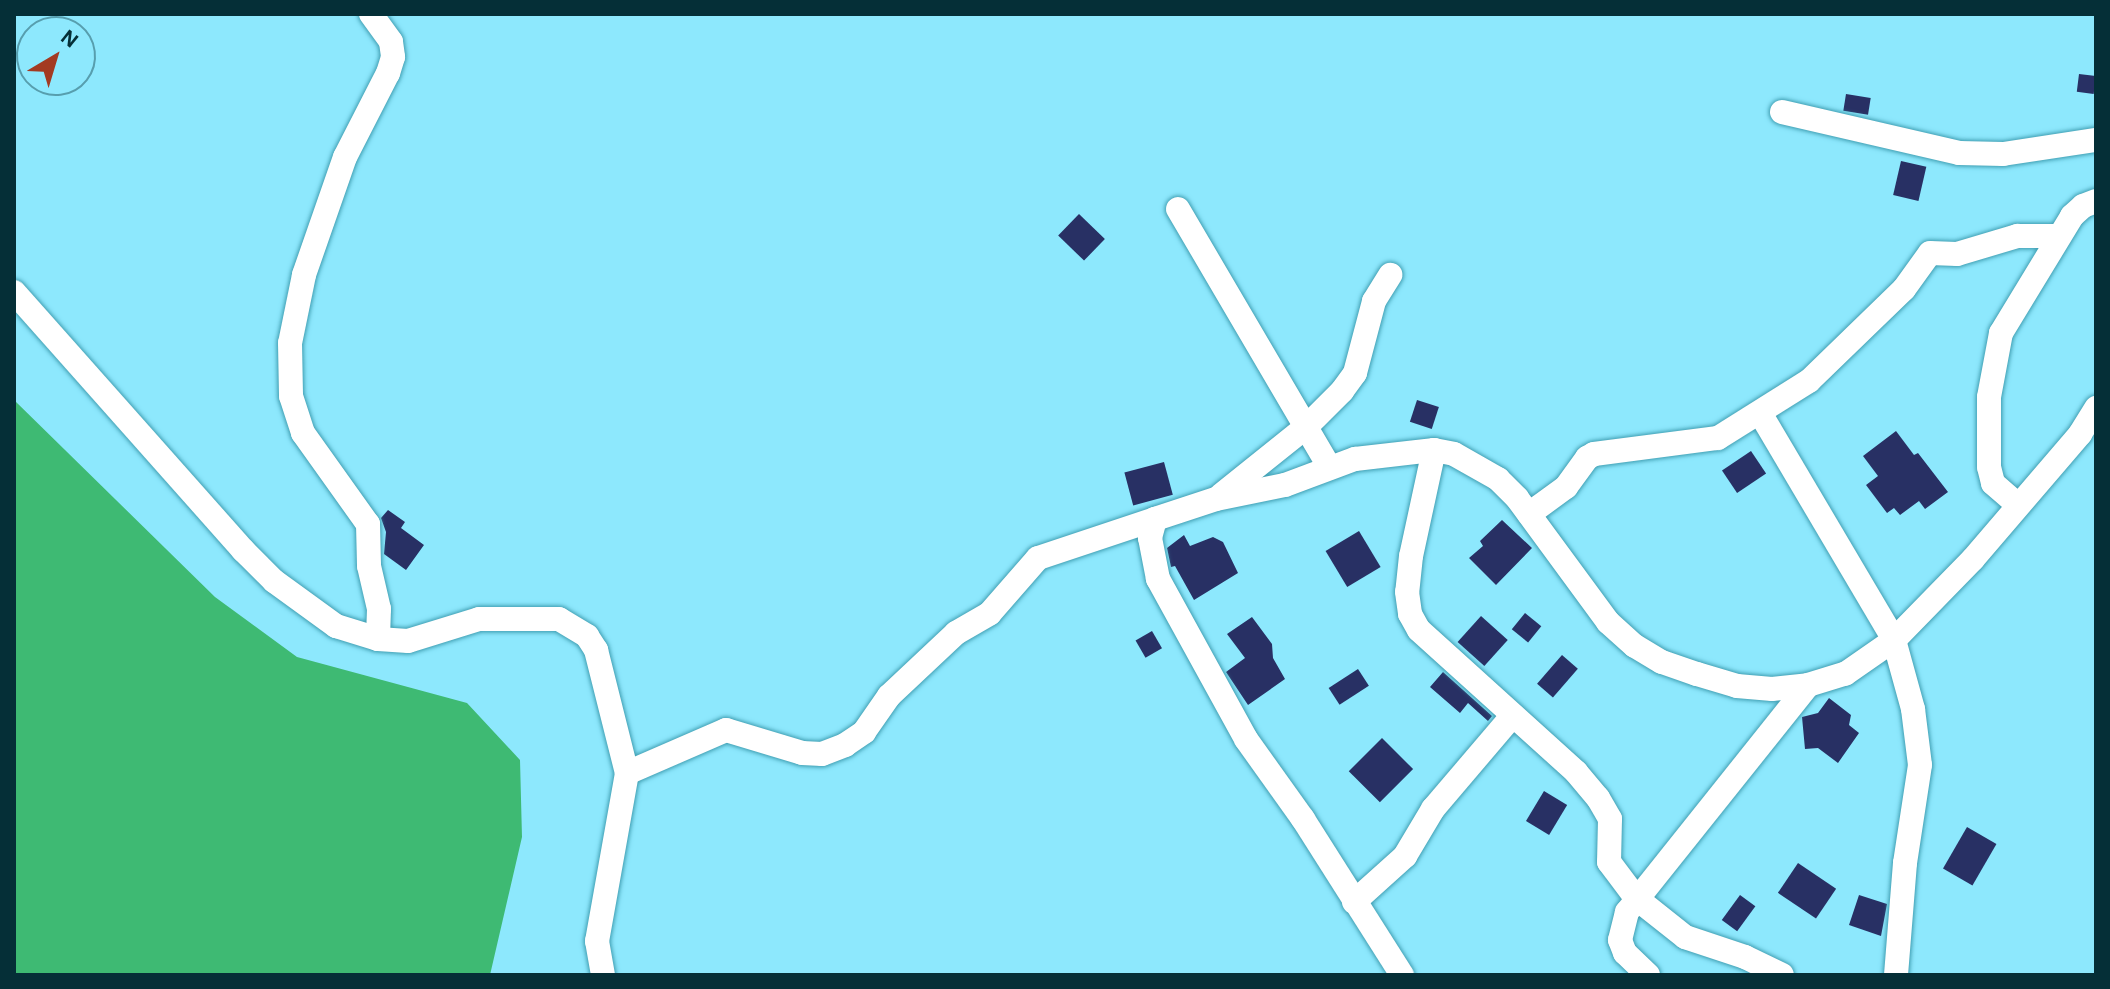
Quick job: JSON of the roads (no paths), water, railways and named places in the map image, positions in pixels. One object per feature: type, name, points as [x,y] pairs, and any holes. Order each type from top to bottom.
[{"type":"street","points":[[371,14],[391,42],[393,57],[388,73],[345,157],[304,275],[290,343],[291,396],[303,433],[368,524],[369,566],[379,609],[378,639]]},
{"type":"street","points":[[1782,112],[1959,153],[2003,154],[2096,140]]},
{"type":"street","points":[[2018,505],[1993,483],[1987,445],[1989,397],[2008,318],[2033,285],[2058,236],[2083,206],[2096,201]]},
{"type":"street","points":[[1178,209],[1330,468]]},
{"type":"street","points":[[1529,514],[1566,487],[1587,458],[1594,454],[1718,438],[1760,413],[1825,367],[1904,289],[1930,253],[1957,254],[2017,236],[2058,236]]},
{"type":"street","points":[[1216,499],[1329,407],[1355,373],[1368,316],[1390,275]]},
{"type":"street","points":[[14,292],[129,424],[274,581],[336,626],[378,639],[408,641],[479,619],[559,619],[576,626],[596,650],[627,773],[597,941],[603,975]]},
{"type":"street","points":[[627,773],[726,730],[802,753],[822,754],[845,745],[864,732],[889,696],[956,633],[990,613],[1038,558],[1216,499],[1285,485],[1371,456],[1434,450],[1454,454],[1498,479],[1529,514],[1608,622],[1635,646],[1662,662],[1737,686],[1772,689],[1808,685],[1845,674],[1894,640],[1928,607],[2080,434],[2096,408]]},
{"type":"street","points":[[1760,413],[1894,640],[1913,709],[1920,765],[1905,863],[1896,975]]},
{"type":"street","points":[[1434,450],[1411,556],[1407,592],[1410,614],[1419,630],[1576,772],[1608,812],[1612,828],[1609,862],[1636,898],[1685,937],[1745,957],[1782,975]]},
{"type":"street","points":[[1155,519],[1150,538],[1158,579],[1246,739],[1303,819],[1402,975]]},
{"type":"street","points":[[1648,975],[1625,953],[1620,940],[1620,929],[1636,898],[1808,685]]},
{"type":"street","points":[[1354,902],[1405,856],[1433,809],[1513,715]]}]
